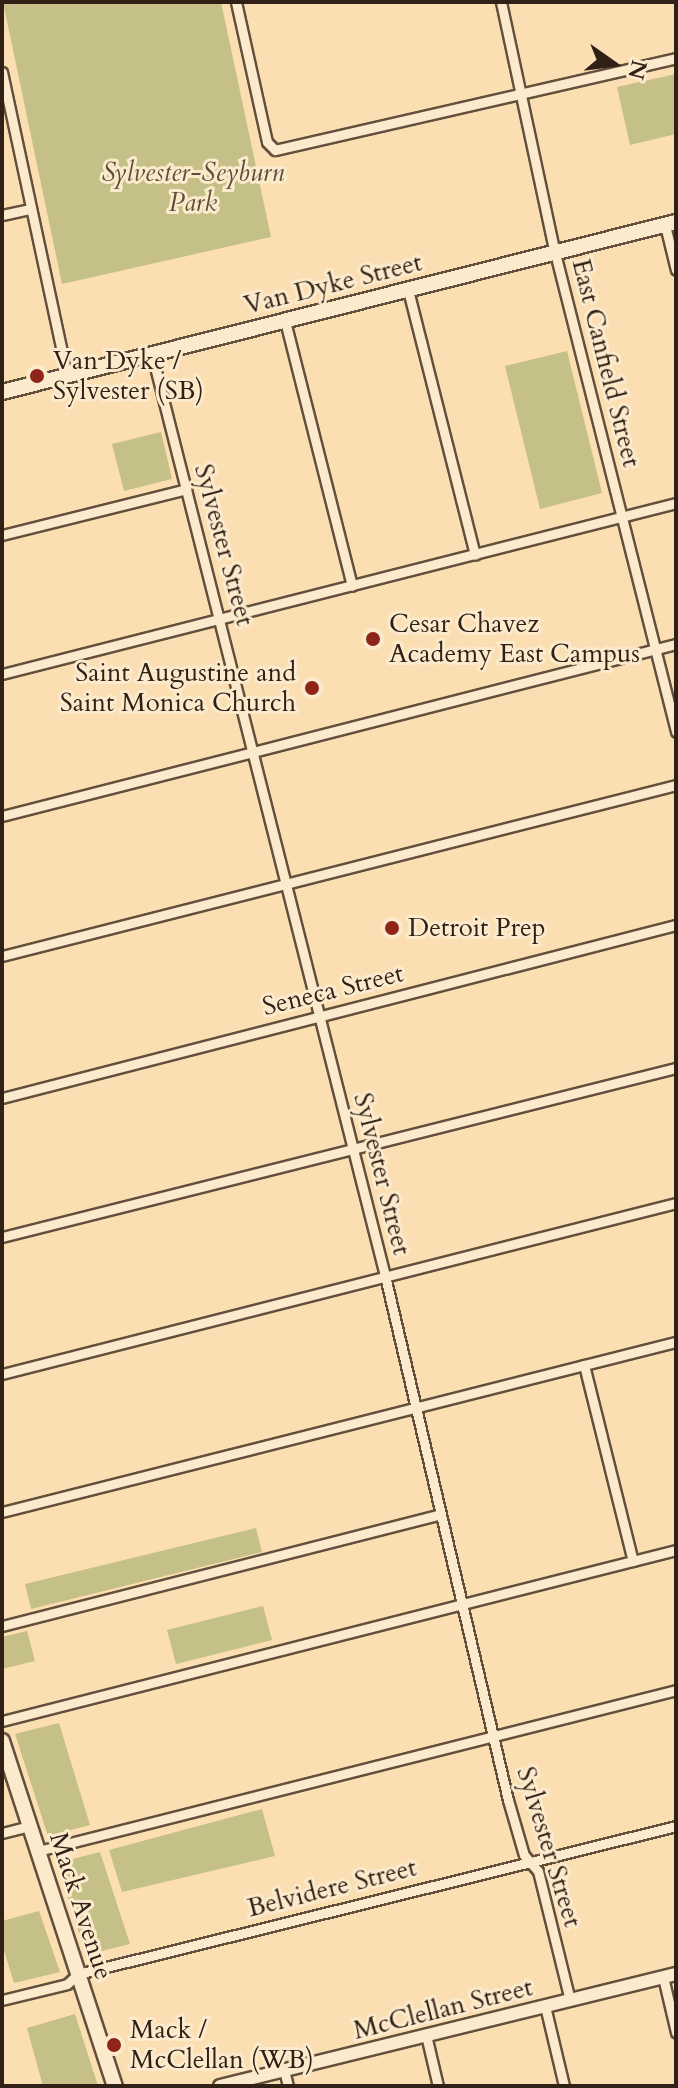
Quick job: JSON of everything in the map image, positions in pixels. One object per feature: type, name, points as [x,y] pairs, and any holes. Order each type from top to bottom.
[{"type":"main road","name":"Van Dyke Street","points":[[2,392],[670,224]]},
{"type":"main road","name":"Mack Avenue","points":[[2,1741],[115,2086]]},
{"type":"street","points":[[236,2],[267,142],[275,150],[676,58]]},
{"type":"street","name":"East Canfield Street","points":[[501,2],[555,253],[676,732]]},
{"type":"street","points":[[2,72],[67,376]]},
{"type":"street","points":[[2,215],[30,209]]},
{"type":"street","points":[[670,224],[676,270]]},
{"type":"street","points":[[408,290],[475,555]]},
{"type":"street","points":[[285,321],[352,586]]},
{"type":"street","name":"Sylvester Street","points":[[152,355],[354,1148],[522,1851],[538,1871],[570,2000]]},
{"type":"street","points":[[2,535],[186,489]]},
{"type":"street","points":[[2,674],[676,503]]},
{"type":"street","points":[[2,816],[676,644]]},
{"type":"street","points":[[2,956],[676,785]]},
{"type":"street","name":"Seneca Street","points":[[2,1098],[676,925]]},
{"type":"street","points":[[2,1237],[676,1068]]},
{"type":"street","points":[[2,1374],[676,1203]]},
{"type":"street","points":[[2,1512],[676,1342]]},
{"type":"street","points":[[584,1365],[633,1561]]},
{"type":"street","points":[[2,1626],[441,1514]]},
{"type":"street","points":[[2,1721],[676,1550]]},
{"type":"street","points":[[38,1851],[676,1690]]},
{"type":"street","points":[[2,1833],[30,1826]]},
{"type":"street","name":"Belvidere Street","points":[[2,2000],[67,1984],[78,1974],[676,1826]]},
{"type":"street","points":[[670,1976],[676,2032]]},
{"type":"street","name":"McClellan Street","points":[[220,2086],[670,1976]]},
{"type":"street","points":[[545,2006],[564,2086]]},
{"type":"street","points":[[426,2035],[438,2086]]},
{"type":"street","points":[[284,2070],[288,2086]]},
{"type":"green space","name":"Sylvester-Seyburn Park","points":[[3,2],[221,2],[271,237],[62,284]]},
{"type":"green space","points":[[676,74],[676,134],[630,145],[617,87]]},
{"type":"green space","points":[[567,351],[602,493],[540,509],[505,366]]},
{"type":"green space","points":[[161,432],[172,479],[124,491],[112,444]]},
{"type":"green space","points":[[256,1528],[262,1552],[31,1609],[25,1584]]},
{"type":"green space","points":[[263,1606],[272,1640],[176,1664],[167,1630]]},
{"type":"green space","points":[[27,1631],[35,1661],[2,1669],[2,1637]]},
{"type":"green space","points":[[59,1723],[90,1825],[48,1836],[15,1734]]},
{"type":"green space","points":[[262,1809],[275,1856],[122,1892],[109,1850]]},
{"type":"green space","points":[[100,1852],[130,1944],[86,1955],[57,1863]]},
{"type":"green space","points":[[39,1911],[60,1972],[14,1983],[2,1944],[2,1921]]},
{"type":"green space","points":[[75,2014],[98,2086],[43,2086],[27,2028]]},
{"type":"place","name":"Van Dyke / Sylvester (SB)","points":[[37,376]]},
{"type":"place","name":"Cesar Chavez Academy East Campus","points":[[373,639]]},
{"type":"place","name":"Saint Augustine and Saint Monica Church","points":[[312,688]]},
{"type":"place","name":"Detroit Prep","points":[[392,928]]},
{"type":"place","name":"Mack / McClellan (WB)","points":[[114,2045]]}]
